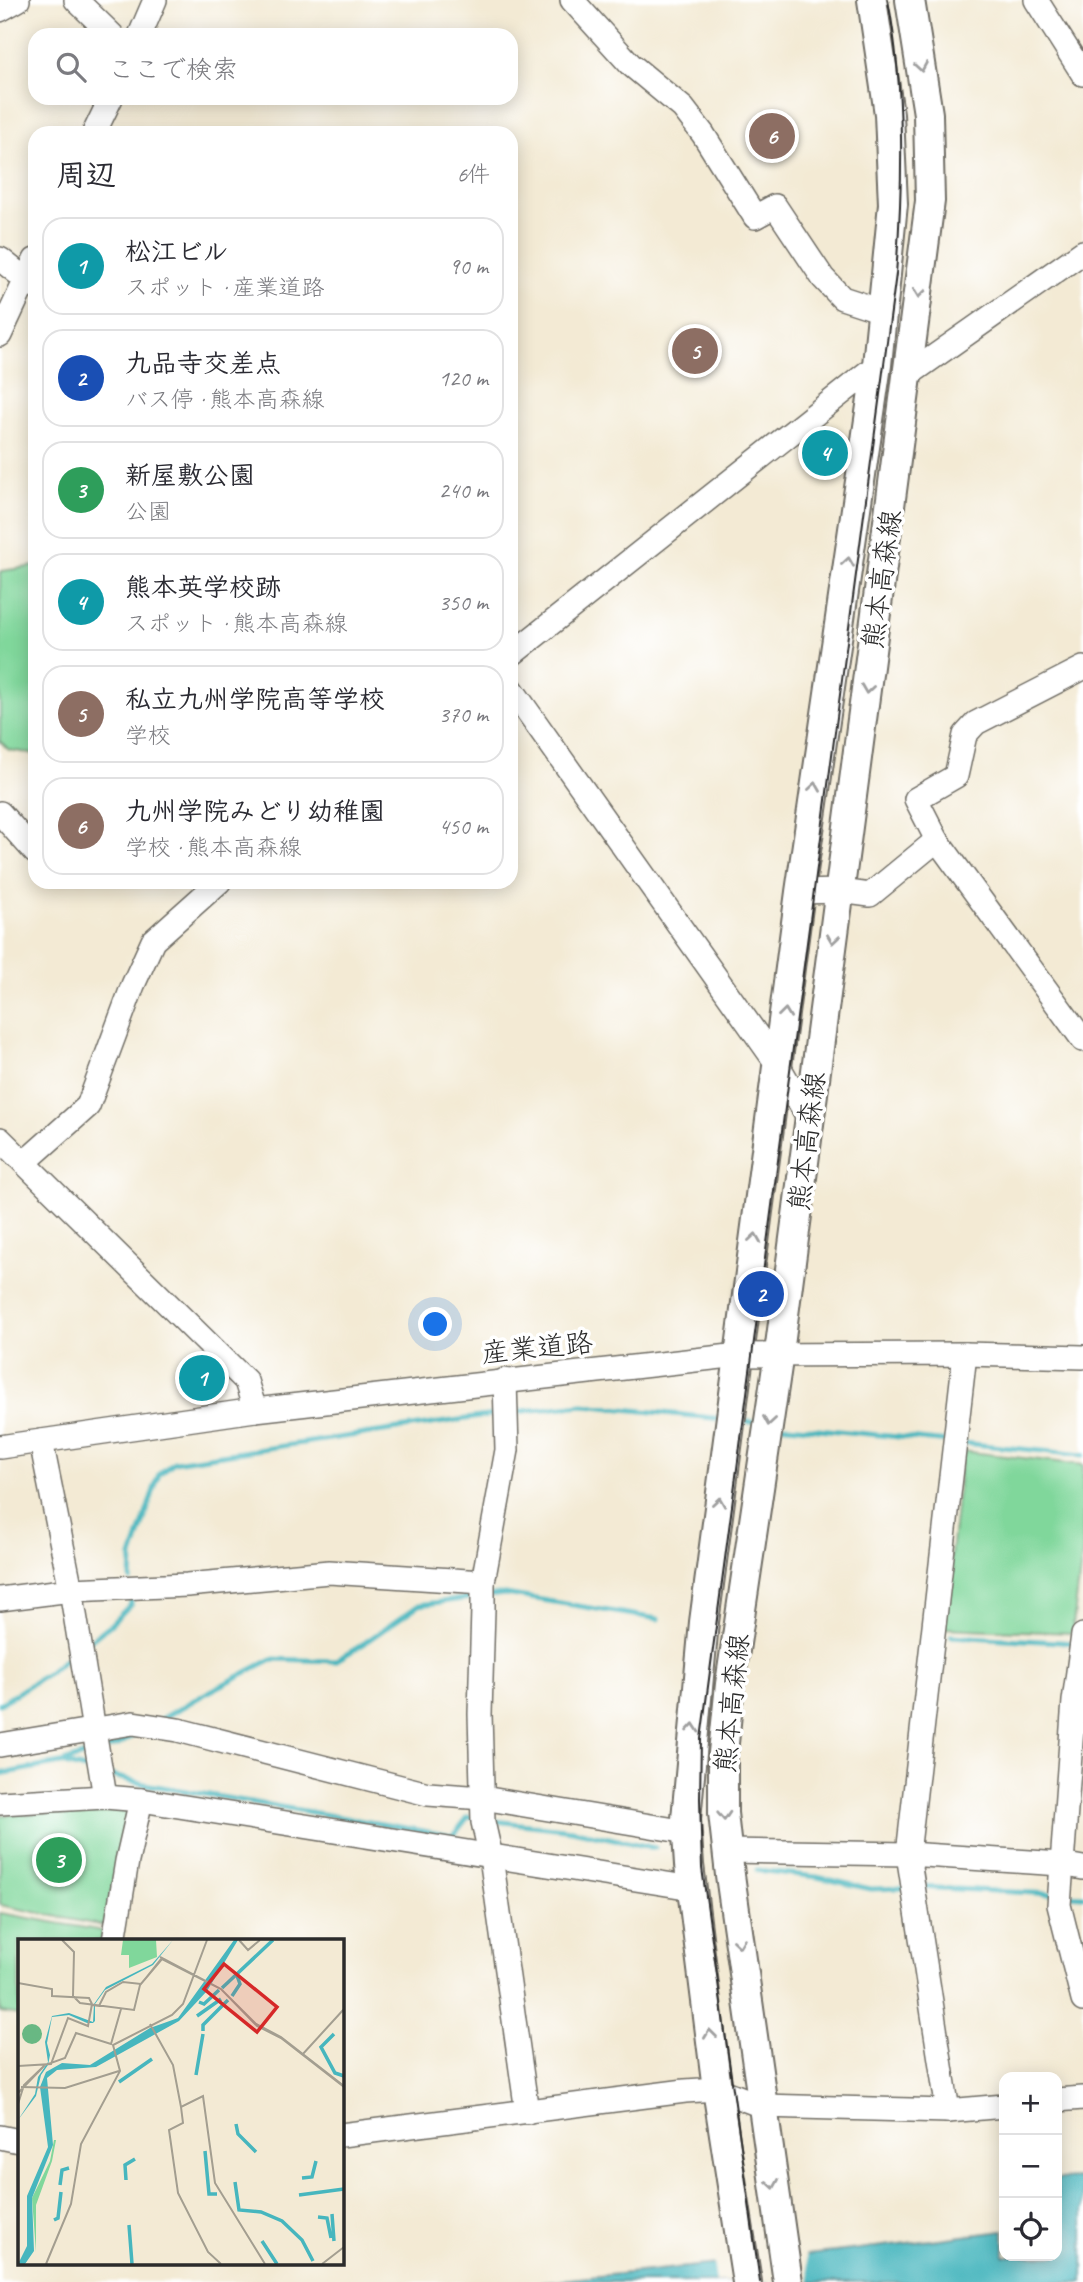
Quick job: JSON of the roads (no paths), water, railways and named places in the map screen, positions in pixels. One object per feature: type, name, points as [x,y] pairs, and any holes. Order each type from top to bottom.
[{"type":"main road","name":"熊本高森線","points":[[747,2282],[717,2089],[685,1819],[699,1659],[800,892],[877,365],[893,204],[889,114],[872,0]]},
{"type":"main road","name":"熊本高森線","points":[[788,2282],[728,1860],[723,1813],[723,1753],[730,1685],[779,1353],[930,201],[928,114],[910,0]]},
{"type":"street","points":[[0,10],[18,0]]},
{"type":"street","points":[[76,0],[105,28]]},
{"type":"street","points":[[143,28],[155,0]]},
{"type":"street","points":[[572,0],[630,64],[683,108],[703,134],[755,217],[775,206],[823,278],[842,298],[882,311]]},
{"type":"street","points":[[1036,0],[1083,74]]},
{"type":"street","points":[[97,126],[108,105]]},
{"type":"street","points":[[908,376],[1083,253]]},
{"type":"street","points":[[0,259],[28,273]]},
{"type":"street","points":[[0,335],[28,282]]},
{"type":"street","points":[[518,649],[877,365]]},
{"type":"street","points":[[1083,668],[976,723],[965,736],[957,776],[916,799],[937,840],[1083,1040]]},
{"type":"street","points":[[518,698],[778,1065],[808,1117]]},
{"type":"street","points":[[0,813],[28,844]]},
{"type":"street","points":[[800,892],[840,891],[870,895],[937,840]]},
{"type":"street","points":[[25,1162],[88,1105],[132,985],[153,941],[211,889]]},
{"type":"street","points":[[0,1139],[246,1381],[255,1410]]},
{"type":"street","name":"産業道路","points":[[0,1447],[255,1410],[739,1354],[1083,1357]]},
{"type":"street","points":[[948,2111],[908,1854],[965,1354]]},
{"type":"street","points":[[505,1380],[507,1450],[483,1583],[480,1714],[483,1809],[527,2112]]},
{"type":"street","points":[[41,1441],[71,1590],[104,1789]]},
{"type":"street","points":[[0,1599],[71,1590],[187,1586],[329,1572],[483,1583]]},
{"type":"street","points":[[1083,1635],[1074,1701],[1072,1866],[1059,1905],[1083,2000]]},
{"type":"street","points":[[0,1745],[94,1734],[133,1723],[178,1730],[483,1809],[688,1857]]},
{"type":"street","points":[[0,1803],[104,1789],[141,1800],[491,1857],[688,1857]]},
{"type":"street","points":[[114,1939],[127,1861],[141,1800]]},
{"type":"street","points":[[728,1860],[908,1854],[1072,1866]]},
{"type":"street","points":[[343,2135],[717,2089],[762,2111],[948,2111],[999,2106]]},
{"type":"street","points":[[1062,2100],[1083,2098]]},
{"type":"street","points":[[0,2137],[18,2141]]},
{"type":"water","points":[[1083,2178],[1083,2282],[540,2282],[835,2252],[999,2232],[999,2261],[1062,2261],[1062,2179]]},
{"type":"waterway","points":[[513,1412],[583,1405],[723,1419]]},
{"type":"waterway","points":[[131,1580],[132,1557],[159,1474],[174,1462],[500,1414]]},
{"type":"waterway","points":[[739,1421],[761,1423]]},
{"type":"waterway","points":[[778,1425],[949,1442]]},
{"type":"waterway","points":[[962,1443],[1083,1455]]},
{"type":"waterway","points":[[86,1644],[131,1604],[131,1593]]},
{"type":"waterway","points":[[487,1596],[505,1594],[658,1619]]},
{"type":"waterway","points":[[160,1720],[272,1659],[335,1661],[419,1605],[477,1597]]},
{"type":"waterway","points":[[951,1636],[1077,1643]]},
{"type":"waterway","points":[[0,1704],[75,1652]]},
{"type":"waterway","points":[[104,1749],[118,1745],[139,1732]]},
{"type":"waterway","points":[[64,1762],[92,1753]]},
{"type":"waterway","points":[[0,1774],[61,1763],[93,1771]]},
{"type":"waterway","points":[[109,1775],[144,1784],[453,1836],[468,1817],[477,1818]]},
{"type":"waterway","points":[[487,1820],[572,1830],[655,1848]]},
{"type":"waterway","points":[[757,1870],[817,1877],[871,1889],[906,1888]]},
{"type":"waterway","points":[[919,1887],[1052,1894]]},
{"type":"waterway","points":[[1066,1895],[1083,1896]]},
{"type":"tram line","points":[[760,2282],[702,1868],[701,1739],[896,274],[901,136],[894,34],[888,0]]},
{"type":"place","name":"九州学院みどり幼稚園","points":[[772,136]]},
{"type":"place","name":"私立九州学院高等学校","points":[[695,351]]},
{"type":"place","name":"熊本英学校跡","points":[[825,453]]},
{"type":"place","name":"九品寺交差点","points":[[761,1294]]},
{"type":"place","name":"松江ビル","points":[[202,1378]]},
{"type":"place","name":"新屋敷公園","points":[[59,1860]]}]
